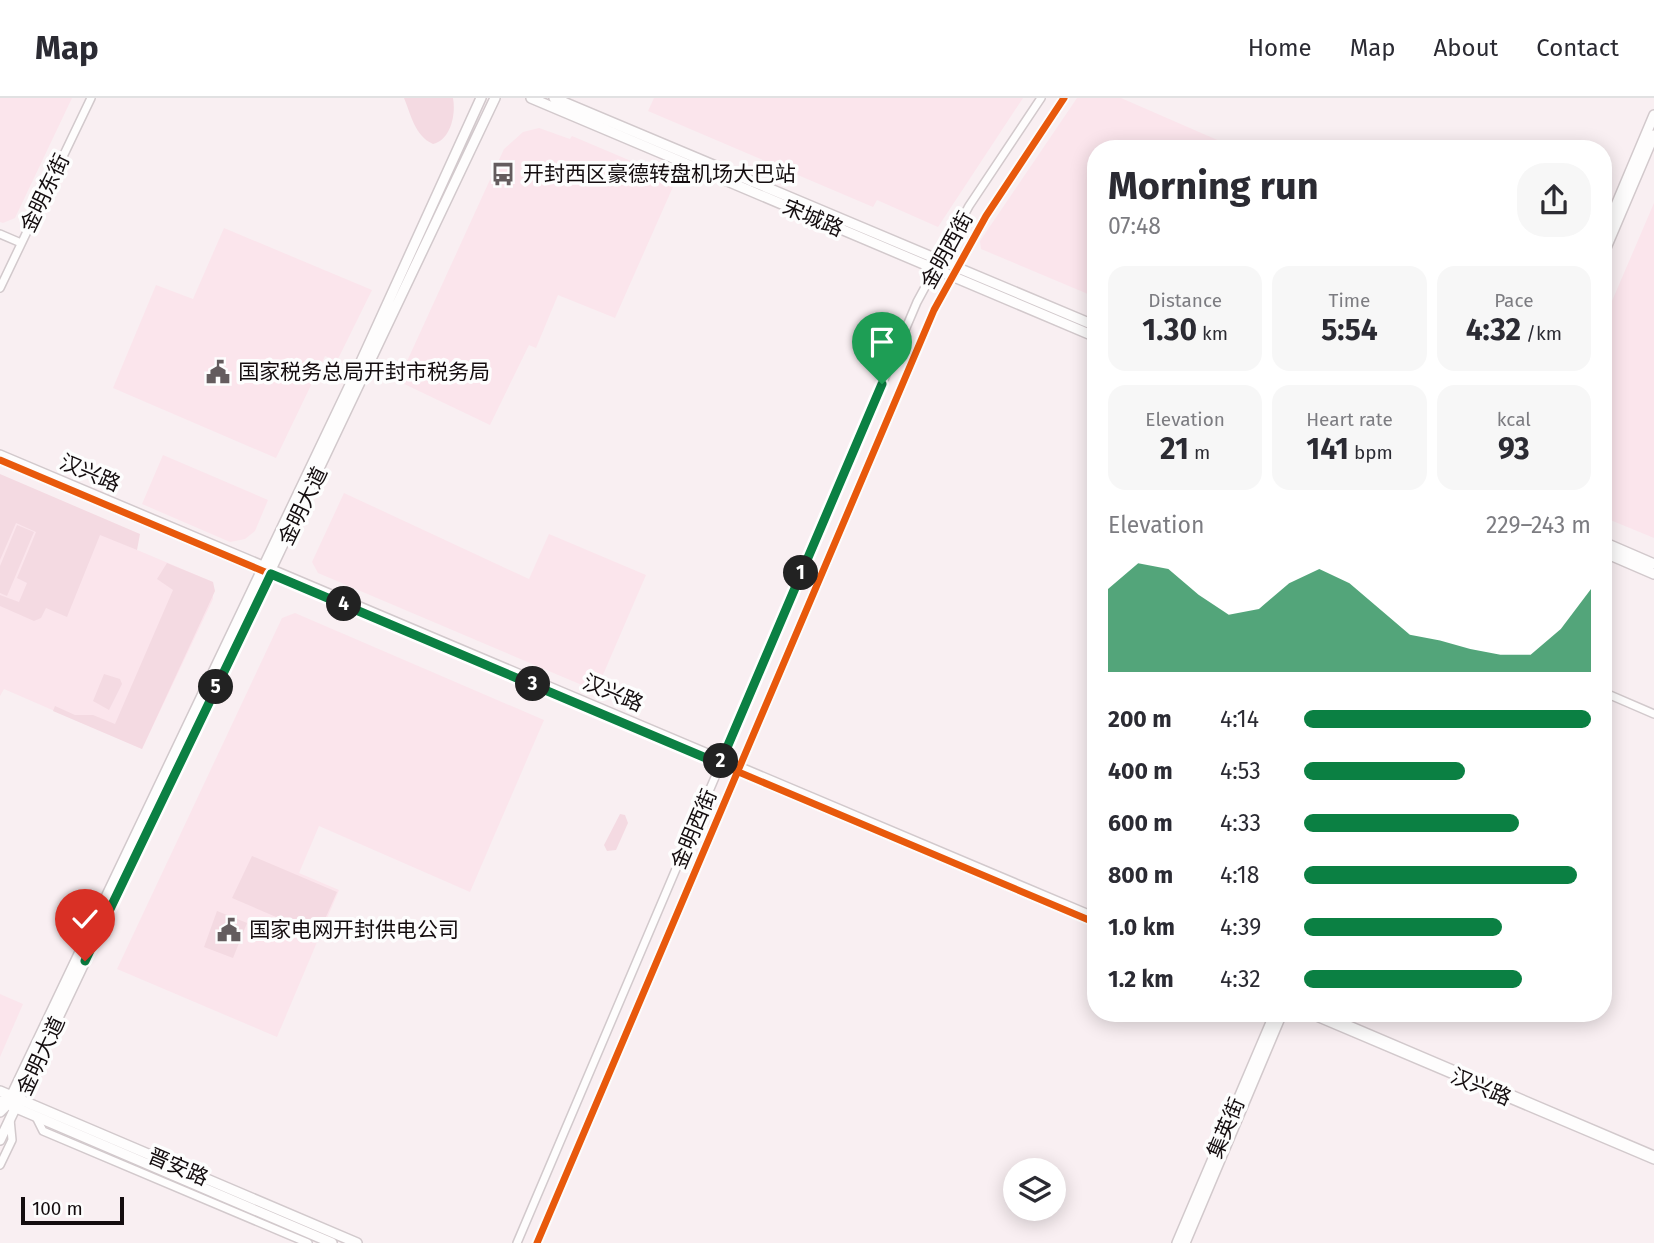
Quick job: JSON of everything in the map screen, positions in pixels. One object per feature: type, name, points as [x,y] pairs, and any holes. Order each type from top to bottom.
[{"type":"main road","name":"金明大道","points":[[268,569],[481,98]]},
{"type":"main road","name":"金明大道","points":[[0,1140],[10,1119],[9,1104],[495,98]]},
{"type":"main road","name":"宋城路","points":[[531,98],[936,265],[1087,323]]},
{"type":"main road","name":"宋城路","points":[[554,98],[936,265]]},
{"type":"main road","points":[[1612,215],[1654,115]]},
{"type":"main road","points":[[1612,234],[1654,135]]},
{"type":"main road","name":"宋城路","points":[[954,272],[1087,333]]},
{"type":"main road","points":[[1612,546],[1654,564]]},
{"type":"main road","points":[[1612,556],[1654,574]]},
{"type":"main road","name":"集英街","points":[[1177,1243],[1271,1022]]},
{"type":"main road","name":"集英街","points":[[1185,1243],[1279,1022]]},
{"type":"main road","name":"晋安路","points":[[0,1091],[9,1104],[36,1117],[332,1243]]},
{"type":"main road","name":"晋安路","points":[[9,1104],[357,1243]]},
{"type":"street","name":"金明东街","points":[[0,288],[91,98]]},
{"type":"street","name":"金明西街","points":[[517,1243],[721,761],[936,265],[969,206],[1041,98]]},
{"type":"street","name":"金明西街","points":[[537,1243],[934,310],[986,216],[1064,98]]},
{"type":"street","points":[[0,234],[21,243]]},
{"type":"street","name":"汉兴路","points":[[0,454],[1087,919]]},
{"type":"street","name":"汉兴路","points":[[0,460],[268,569]]},
{"type":"street","points":[[1612,696],[1654,714]]},
{"type":"street","name":"汉兴路","points":[[738,769],[1087,913]]},
{"type":"street","name":"汉兴路","points":[[1328,1022],[1654,1160]]},
{"type":"street","name":"汉兴路","points":[[1342,1022],[1654,1155]]},
{"type":"street","points":[[36,1117],[43,1131],[308,1243]]},
{"type":"street","points":[[0,1165],[12,1140],[10,1119]]},
{"type":"shaded area","points":[[0,98],[72,98],[15,218],[3,223],[0,222]]},
{"type":"shaded area","points":[[404,98],[453,98],[451,126],[439,142],[433,144],[422,136]]},
{"type":"shaded area","points":[[654,98],[1023,98],[938,227],[877,200],[873,207],[648,111]]},
{"type":"shaded area","points":[[1077,98],[1121,98],[1217,140],[1087,140],[1087,294],[981,249],[980,241]]},
{"type":"shaded area","points":[[539,128],[570,139],[572,136],[676,180],[615,318],[558,295],[536,348],[529,345],[490,425],[398,381],[504,149],[523,132]]},
{"type":"shaded area","points":[[1654,203],[1654,538],[1612,521],[1612,301]]},
{"type":"shaded area","name":"国家税务总局开封市税务局","points":[[224,228],[372,290],[337,361],[325,356],[276,458],[113,388],[156,285],[193,299]]},
{"type":"shaded area","points":[[163,455],[268,500],[255,531],[245,539],[230,542],[142,504]]},
{"type":"shaded area","points":[[0,474],[140,534],[137,550],[100,535],[67,617],[46,608],[41,618],[34,621],[0,606],[0,595],[19,602],[27,583],[17,578],[36,532],[16,523],[0,560]]},
{"type":"shaded area","points":[[0,492],[213,582],[213,599],[142,749],[4,689],[0,696]]},
{"type":"shaded area","points":[[344,493],[529,579],[549,534],[646,575],[596,691],[318,573],[312,562]]},
{"type":"shaded area","points":[[17,525],[34,532],[7,596],[0,593],[0,566]]},
{"type":"shaded area","points":[[167,563],[213,582],[215,591],[142,749],[53,711],[55,706],[75,715],[93,715],[115,724],[173,590],[157,579]]},
{"type":"shaded area","points":[[295,613],[544,720],[470,892],[319,826],[299,873],[339,890],[277,1037],[117,969],[282,618]]},
{"type":"shaded area","points":[[104,674],[120,679],[122,684],[109,710],[93,701]]},
{"type":"shaded area","points":[[620,814],[625,815],[628,823],[616,850],[607,851],[604,845]]},
{"type":"shaded area","points":[[252,856],[337,892],[318,935],[232,898]]},
{"type":"shaded area","points":[[217,911],[247,923],[233,958],[204,947]]},
{"type":"shaded area","points":[[0,994],[23,1004],[0,1057]]},
{"type":"cycle path","points":[[537,1243],[934,310],[986,216],[1064,98]]},
{"type":"cycle path","points":[[0,460],[1087,919]]},
{"type":"place","name":"开封西区豪德转盘机场大巴站","points":[[503,174]]},
{"type":"place","name":"国家税务总局开封市税务局","points":[[218,372]]},
{"type":"place","name":"国家电网开封供电公司","points":[[229,930]]},
{"type":"route","points":[[85,961],[271,574],[720,764],[882,384]]}]
